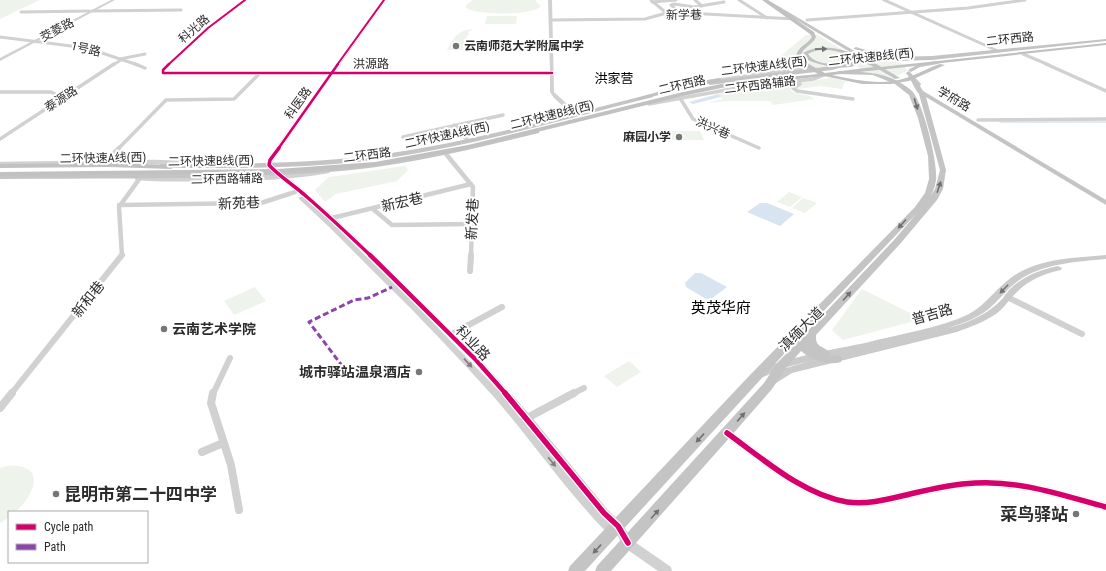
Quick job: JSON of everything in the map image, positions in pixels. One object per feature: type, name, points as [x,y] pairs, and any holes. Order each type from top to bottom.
[{"type":"highway","points":[[793,16],[799,24],[812,33],[814,38],[812,42],[798,53],[800,61],[809,68],[821,73],[855,81],[877,83],[898,82],[909,79],[943,64],[1020,53]]},
{"type":"highway","name":"二环快速B线(西)","points":[[0,176],[300,170],[371,164],[435,154],[683,94],[732,84],[1020,53],[1106,42]]},
{"type":"highway","name":"二环快速A线(西)","points":[[0,167],[102,165],[201,168],[313,166],[379,159],[453,146],[686,89],[728,81],[1106,42]]},
{"type":"highway","points":[[888,72],[875,66],[868,62],[862,59],[840,51],[819,49],[811,50],[805,54],[815,62],[840,65],[864,64],[872,63],[932,57],[977,55]]},
{"type":"highway","points":[[584,114],[688,86],[718,80],[816,70]]},
{"type":"highway","points":[[569,122],[749,84],[824,75]]},
{"type":"highway","points":[[123,175],[165,177],[269,176],[324,173],[382,166],[435,154]]},
{"type":"main road","points":[[765,0],[845,49],[851,55],[852,61]]},
{"type":"main road","points":[[771,0],[793,16]]},
{"type":"main road","points":[[771,0],[856,48],[905,64],[910,71]]},
{"type":"main road","name":"学府路","points":[[793,16],[1034,158]]},
{"type":"main road","name":"学府路","points":[[793,16],[1106,199]]},
{"type":"main road","name":"二环西路","points":[[892,59],[936,58],[1106,42]]},
{"type":"main road","points":[[845,49],[854,50],[857,49],[856,48]]},
{"type":"main road","name":"二环西路","points":[[0,167],[244,166],[323,163],[383,157],[468,140],[576,114],[733,85],[850,73],[897,77],[924,65],[1020,53]]},
{"type":"main road","name":"二环西路","points":[[0,176],[279,175],[388,164],[446,154],[649,104],[732,79],[838,67],[863,56],[884,57]]},
{"type":"main road","points":[[936,58],[934,59],[945,62]]},
{"type":"main road","name":"滇缅大道","points":[[575,571],[754,378],[926,198],[931,188],[934,176],[933,164],[914,98],[902,86],[857,69],[852,61]]},
{"type":"main road","points":[[816,70],[823,71],[826,74],[824,75]]},
{"type":"main road","name":"学府路","points":[[910,71],[916,82],[1048,162],[1106,203]]},
{"type":"main road","name":"滇缅大道","points":[[602,571],[727,433],[768,386],[782,365],[811,336],[934,198],[939,190],[943,170],[921,91],[916,82]]},
{"type":"main road","points":[[925,106],[928,104],[935,105],[948,111],[1040,166],[1078,184]]},
{"type":"main road","points":[[948,111],[947,109],[950,108],[960,109]]},
{"type":"main road","name":"普吉路","points":[[768,386],[779,376],[789,370],[948,325],[972,316],[992,303],[1004,288],[1016,278],[1038,268],[1064,262],[1106,257]]},
{"type":"main road","name":"普吉路","points":[[835,356],[954,330],[979,321],[999,307],[1022,283],[1052,269],[1106,262]]},
{"type":"main road","points":[[799,332],[799,340],[802,345],[808,351],[818,356]]},
{"type":"main road","points":[[811,336],[810,342],[816,349],[835,356]]},
{"type":"main road","points":[[754,378],[768,370],[782,365],[818,356],[835,356]]},
{"type":"street","name":"茭菱路","points":[[0,59],[112,0]]},
{"type":"street","name":"科光路","points":[[167,74],[163,73],[163,70],[208,28],[245,0]]},
{"type":"street","name":"科医路","points":[[270,165],[270,160],[384,0]]},
{"type":"street","points":[[550,0],[554,95],[576,114]]},
{"type":"street","points":[[651,1],[676,0]]},
{"type":"street","points":[[694,0],[702,6]]},
{"type":"street","points":[[738,0],[766,17]]},
{"type":"street","points":[[884,0],[998,51]]},
{"type":"street","points":[[807,20],[982,6],[1025,0]]},
{"type":"street","points":[[651,1],[664,11],[677,10],[671,5],[674,4],[713,6],[717,4],[717,2],[724,2]]},
{"type":"street","points":[[21,12],[182,10]]},
{"type":"street","name":"新学巷","points":[[551,20],[645,19],[668,11],[766,17],[793,16]]},
{"type":"street","name":"1号路","points":[[0,37],[87,48],[145,68]]},
{"type":"street","points":[[1020,53],[1106,91]]},
{"type":"street","points":[[120,59],[145,54]]},
{"type":"street","name":"泰源路","points":[[0,139],[120,59]]},
{"type":"street","name":"洪源路","points":[[167,74],[552,73]]},
{"type":"street","points":[[104,163],[166,100],[234,100],[259,74]]},
{"type":"street","name":"二环西路辅路","points":[[678,95],[815,78],[824,75]]},
{"type":"street","points":[[797,80],[800,84],[793,88],[797,91],[853,100]]},
{"type":"street","points":[[0,92],[51,92],[63,98]]},
{"type":"street","name":"洪兴巷","points":[[678,95],[684,103],[690,117],[693,119],[759,148]]},
{"type":"street","points":[[403,136],[503,115]]},
{"type":"street","points":[[978,120],[1106,119]]},
{"type":"street","points":[[454,125],[468,140]]},
{"type":"street","points":[[0,135],[6,135]]},
{"type":"street","name":"新发巷","points":[[446,154],[473,187],[470,271]]},
{"type":"street","name":"二环西路辅路","points":[[0,167],[168,162],[244,166]]},
{"type":"street","points":[[270,165],[279,175]]},
{"type":"street","name":"二环西路辅路","points":[[123,175],[140,178],[163,179],[279,175]]},
{"type":"street","name":"科业路","points":[[279,175],[285,184],[326,220],[470,365],[520,422],[581,496],[616,528]]},
{"type":"street","name":"科业路","points":[[279,175],[332,218],[476,360],[527,418],[628,543]]},
{"type":"street","points":[[119,206],[140,178]]},
{"type":"street","name":"新宏巷","points":[[332,218],[471,184]]},
{"type":"street","name":"新苑巷","points":[[119,206],[261,203],[295,192]]},
{"type":"street","name":"新和巷","points":[[0,408],[122,257],[119,206]]},
{"type":"street","points":[[373,208],[392,225],[472,224]]},
{"type":"street","points":[[1007,297],[1082,334]]},
{"type":"street","points":[[450,335],[502,307]]},
{"type":"street","points":[[230,358],[213,394],[211,403],[231,465],[239,510]]},
{"type":"street","points":[[527,418],[584,388]]},
{"type":"street","points":[[727,433],[807,487],[826,496],[847,502],[891,500],[918,492],[992,483],[1016,486],[1106,507]]},
{"type":"street","points":[[202,452],[223,443]]},
{"type":"street","points":[[628,543],[667,571]]},
{"type":"shaded area","points":[[0,0],[40,0],[0,19]]},
{"type":"shaded area","points":[[473,0],[536,0],[536,2],[541,6],[527,12],[492,13],[466,8],[466,5]]},
{"type":"shaded area","points":[[487,16],[517,16],[516,24],[485,24]]},
{"type":"shaded area","points":[[473,29],[468,32],[469,34],[466,38],[469,39],[465,50],[447,50],[460,32]]},
{"type":"shaded area","points":[[806,35],[818,35],[842,50],[844,53],[841,60],[824,67],[769,70],[766,68]]},
{"type":"shaded area","points":[[870,57],[885,58],[896,61],[901,63],[907,70],[903,73],[889,76],[866,71],[855,65],[857,60]]},
{"type":"shaded area","points":[[831,78],[845,81],[842,89],[820,86],[790,90],[796,93],[808,95],[814,99],[773,105],[770,101],[730,101],[707,103],[723,99],[716,94]]},
{"type":"shaded area","points":[[667,131],[700,131],[704,140],[671,140]]},
{"type":"shaded area","points":[[405,166],[408,170],[397,181],[336,194],[325,202],[315,190],[329,177]]},
{"type":"shaded area","points":[[789,192],[802,197],[790,207],[777,202]]},
{"type":"shaded area","points":[[803,198],[817,203],[805,213],[792,208]]},
{"type":"shaded area","points":[[760,203],[767,203],[794,214],[780,226],[747,212]]},
{"type":"shaded area","points":[[695,273],[701,273],[727,287],[711,299],[706,299],[686,287],[685,283]]},
{"type":"shaded area","points":[[255,287],[266,301],[234,315],[224,301]]},
{"type":"shaded area","points":[[862,289],[922,319],[843,340],[832,330]]},
{"type":"shaded area","points":[[629,361],[641,372],[617,387],[604,376]]},
{"type":"shaded area","points":[[7,466],[20,466],[28,469],[33,474],[34,481],[28,497],[22,505],[16,511],[8,511],[8,518],[0,523],[0,468]]},
{"type":"waterway","points":[[693,102],[718,96]]},
{"type":"waterway","points":[[1000,122],[1106,122]]},
{"type":"marked path","points":[[343,367],[309,322],[354,300],[368,298],[392,287]]},
{"type":"cycle path","points":[[245,0],[208,28],[163,70],[163,73],[552,73]]},
{"type":"cycle path","points":[[384,0],[270,160],[269,165],[276,173],[290,182],[332,218],[476,360],[527,418],[604,513],[618,526],[628,543]]},
{"type":"cycle path","points":[[727,433],[800,484],[816,492],[847,502],[857,503],[875,501],[954,486],[975,483],[991,483],[1008,484],[1041,490],[1106,507]]},
{"type":"place","name":"云南师范大学附属中学","points":[[456,46]]},
{"type":"place","name":"麻园小学","points":[[679,137]]},
{"type":"place","name":"云南艺术学院","points":[[164,329]]},
{"type":"place","name":"城市驿站温泉酒店","points":[[419,372]]},
{"type":"place","name":"昆明市第二十四中学","points":[[56,494]]},
{"type":"place","name":"菜鸟驿站","points":[[1076,514]]},
{"type":"district","name":"洪家营","points":[[614,78]]},
{"type":"district","name":"英茂华府","points":[[721,308]]}]
